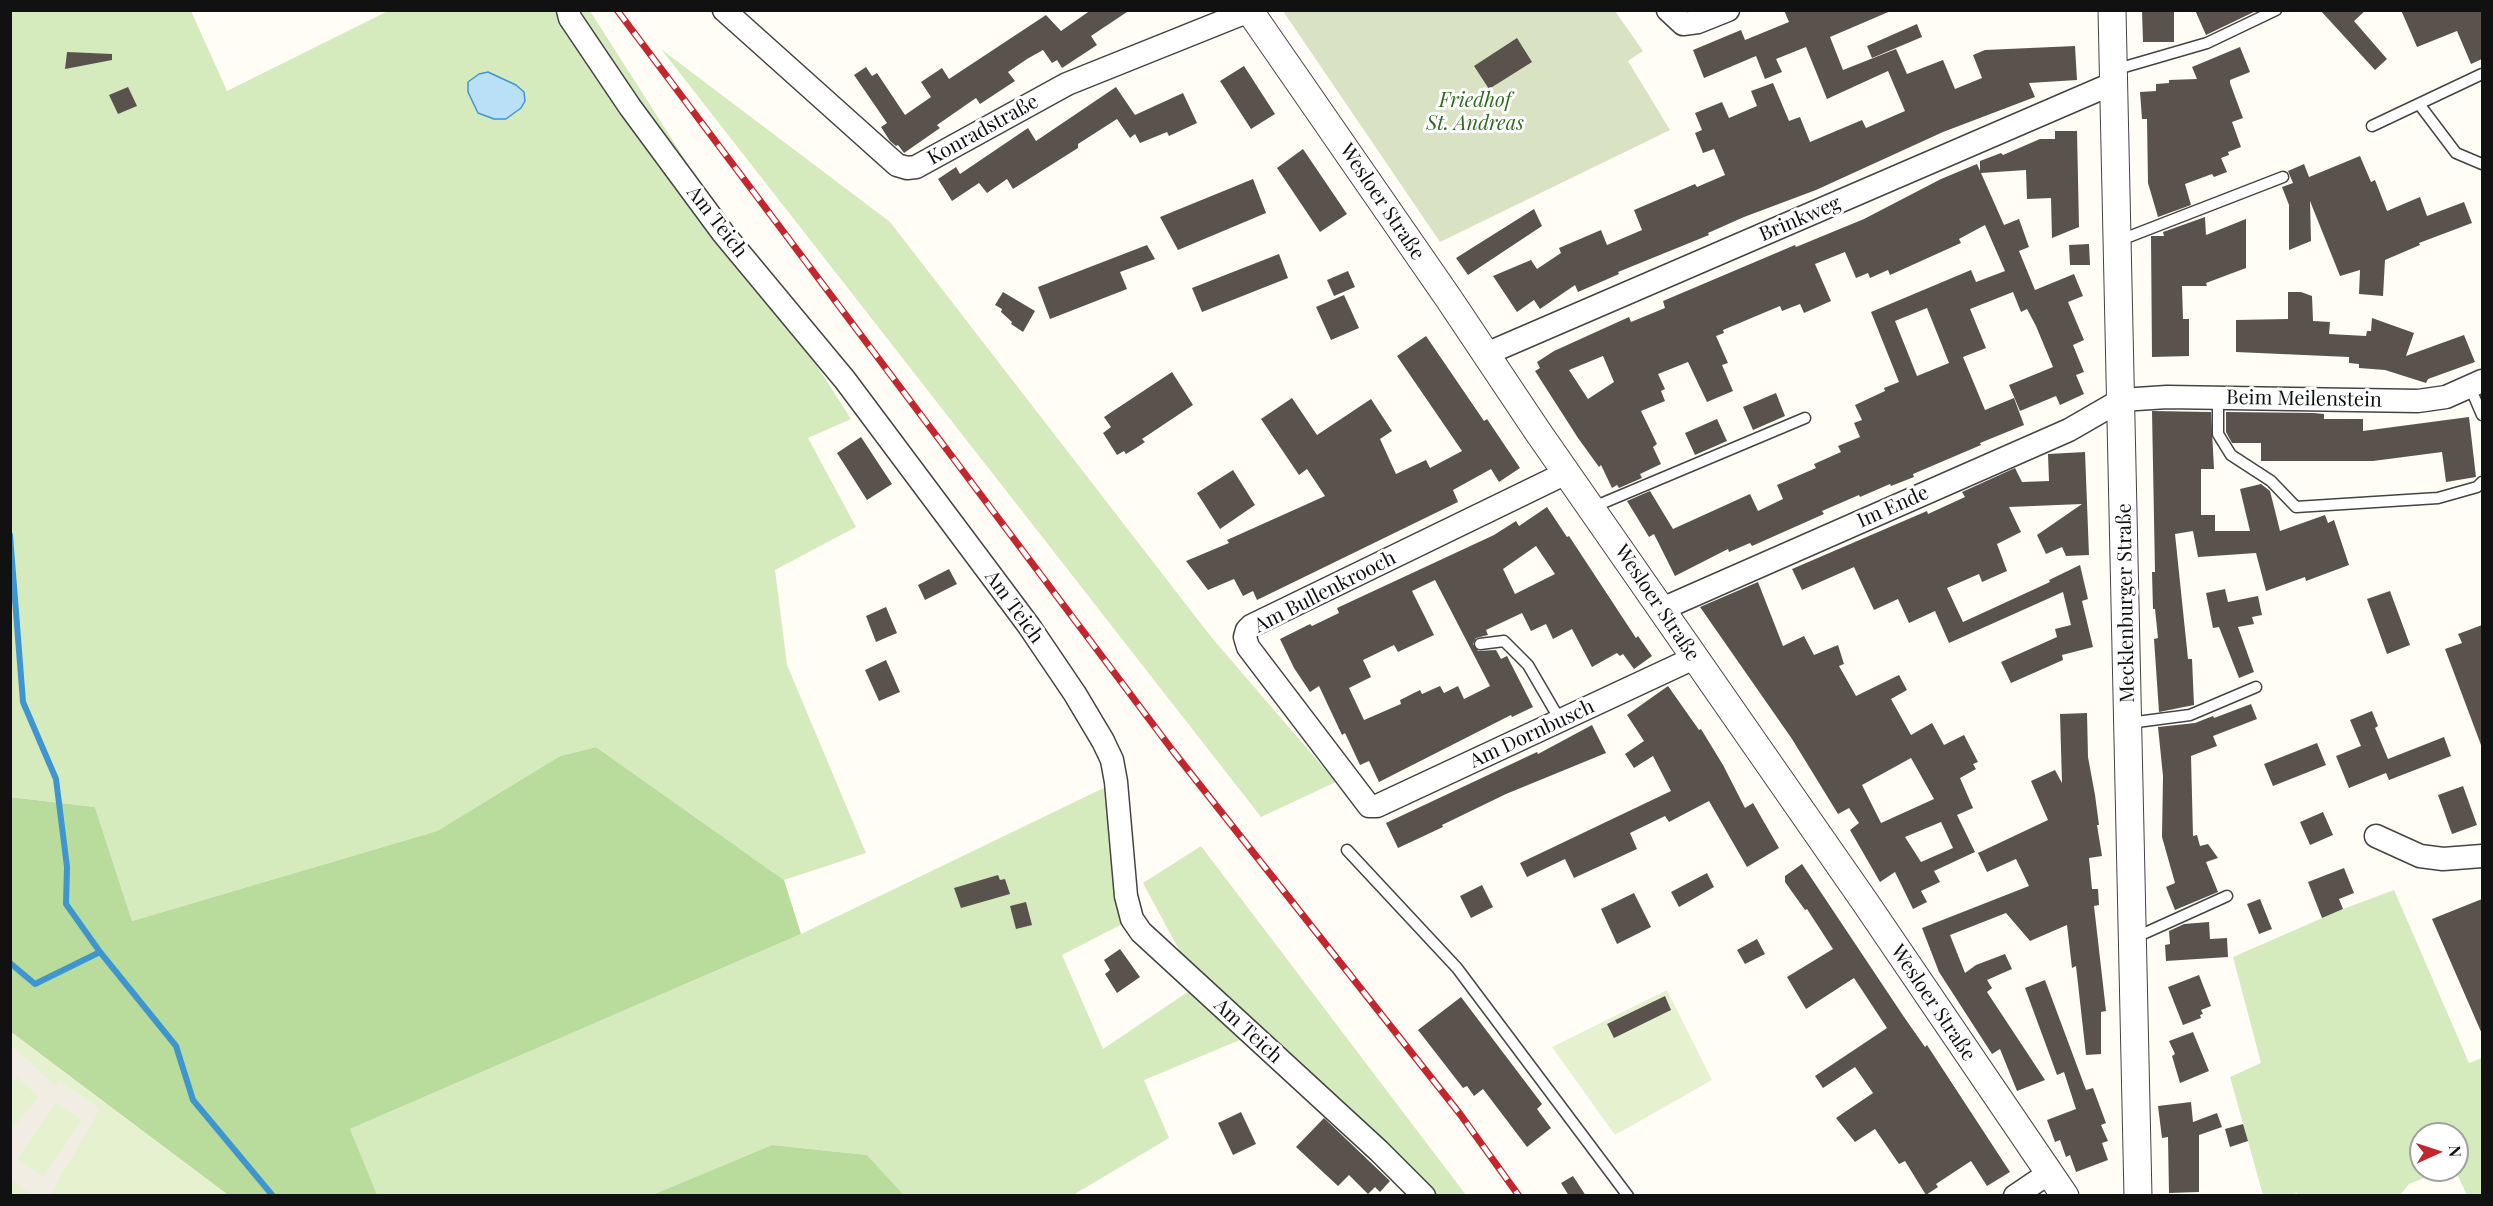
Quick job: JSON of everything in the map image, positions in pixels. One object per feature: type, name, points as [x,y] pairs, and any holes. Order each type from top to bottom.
[{"type":"street","name":"Am Teich","points":[[568,10],[570,18],[630,107],[723,233],[845,380],[1029,626],[1075,694],[1112,760],[1126,896],[1132,919],[1141,932],[1379,1151],[1424,1196]]},
{"type":"street","name":"Konradstraße","points":[[724,10],[897,165],[908,168],[916,167],[1067,84],[1249,11]]},
{"type":"street","points":[[1669,13],[1683,24],[1698,22],[1728,10]]},
{"type":"street","name":"Mecklenburger Straße","points":[[2112,10],[2139,1196]]},
{"type":"street","name":"Wesloer Straße","points":[[1249,11],[1566,473],[1865,902],[2065,1196]]},
{"type":"street","name":"Brinkweg","points":[[1486,354],[2114,77]]},
{"type":"street","name":"Beim Meilenstein","points":[[2121,400],[2167,397],[2418,401],[2446,397],[2476,384]]},
{"type":"street","name":"Im Ende","points":[[1662,609],[2069,430],[2121,400]]},
{"type":"street","name":"Am Bullenkrooch","points":[[1369,806],[1248,647],[1245,637],[1247,630],[1566,473]]},
{"type":"street","name":"Am Dornbusch","points":[[1369,806],[1377,806],[1694,658]]},
{"type":"street","points":[[2376,836],[2420,856],[2443,859],[2482,856]]},
{"type":"street","points":[[2015,1196],[2049,1173]]},
{"type":"lane","points":[[2114,77],[2208,43],[2276,10]]},
{"type":"lane","points":[[2372,126],[2482,74]]},
{"type":"lane","points":[[2419,104],[2456,153],[2482,164]]},
{"type":"lane","points":[[2118,241],[2283,177]]},
{"type":"lane","points":[[2476,384],[2482,415]]},
{"type":"lane","points":[[2218,398],[2217,434],[2231,455],[2271,481],[2296,507],[2438,498],[2477,487],[2482,482]]},
{"type":"lane","points":[[1591,508],[1805,418]]},
{"type":"lane","points":[[1480,644],[1504,641],[1528,665],[1560,720]]},
{"type":"lane","points":[[2128,723],[2158,721],[2190,715],[2256,687]]},
{"type":"lane","points":[[1347,850],[1457,968],[1628,1196]]},
{"type":"lane","points":[[2133,939],[2227,896]]},
{"type":"green space","points":[[11,11],[191,11],[227,91],[388,11],[590,11],[851,419],[808,438],[856,527],[775,570],[787,665],[866,853],[784,880],[596,747],[560,756],[437,831],[132,921],[95,807],[11,797]]},
{"type":"green space","name":"Friedhof St. Andreas","points":[[1283,11],[1615,11],[1643,51],[1628,61],[1670,130],[1440,242]]},
{"type":"green space","points":[[661,49],[890,222],[1212,638],[1336,782],[1261,817]]},
{"type":"green space","points":[[596,747],[784,880],[801,934],[350,1129],[377,1195],[228,1195],[11,1032],[10,797],[95,807],[132,921],[437,831],[560,756]]},
{"type":"green space","points":[[1116,782],[1132,919],[1062,955],[1103,1049],[1198,985],[1143,883],[1201,846],[1466,1195],[1424,1195],[1252,1035],[1144,1080],[1169,1138],[1073,1195],[904,1195],[867,1155],[772,1145],[652,1195],[376,1195],[350,1129],[801,934]]},
{"type":"green space","points":[[2394,890],[2469,1063],[2482,1058],[2482,1195],[2467,1195],[2461,1182],[2469,1182],[2469,1122],[2409,1122],[2409,1182],[2414,1182],[2409,1184],[2400,1195],[2298,1196],[2297,1193],[2263,1195],[2230,1077],[2261,1063],[2233,957],[2343,909]]},
{"type":"green space","points":[[1667,990],[1712,1080],[1615,1135],[1552,1047]]},
{"type":"green space","points":[[11,1032],[228,1195],[11,1195]]},
{"type":"green space","points":[[772,1145],[867,1155],[904,1195],[652,1195]]},
{"type":"shaded area","points":[[11,1045],[56,1086],[60,1081],[100,1109],[50,1195],[32,1195],[11,1180],[11,1129],[39,1098],[17,1077],[11,1083]],"holes":[[[56,1102],[82,1120],[43,1176],[17,1159]]]},
{"type":"water","points":[[488,72],[516,85],[524,92],[525,101],[521,108],[506,119],[494,119],[478,113],[468,92],[468,82],[479,74]]},
{"type":"building","points":[[1091,10],[1130,10],[1091,36],[1097,45],[1062,68],[1057,60],[1052,63],[1043,50],[1027,59],[1008,72],[1015,81],[980,104],[976,98],[937,125],[940,128],[904,153],[898,145],[890,141],[881,127],[887,123],[854,75],[866,67],[872,76],[877,73],[905,115],[931,97],[921,82],[942,68],[949,79],[1046,15],[1061,31]]},
{"type":"building","points":[[1784,10],[1893,10],[1830,37],[1843,70],[1896,49],[1907,74],[1943,60],[1955,89],[1982,78],[1973,55],[1985,50],[2075,46],[2077,80],[2029,83],[2035,97],[1943,132],[1816,190],[1744,217],[1708,233],[1709,235],[1618,272],[1619,274],[1578,292],[1575,285],[1540,309],[1534,300],[1517,312],[1493,276],[1531,260],[1537,269],[1561,253],[1559,248],[1601,230],[1607,245],[1642,230],[1634,210],[1695,184],[1697,187],[1725,175],[1714,149],[1703,153],[1695,133],[1702,130],[1695,113],[1722,102],[1729,118],[1757,106],[1751,91],[1773,83],[1789,121],[1800,117],[1810,142],[1862,120],[1866,128],[1905,111],[1888,71],[1827,99],[1806,47],[1776,59],[1782,72],[1765,79],[1756,56],[1704,78],[1693,50],[1741,30],[1745,40],[1789,22]]},
{"type":"building","points":[[2174,10],[2174,42],[2143,42],[2142,11]]},
{"type":"building","points":[[2195,10],[2258,10],[2206,35]]},
{"type":"building","points":[[2320,10],[2366,10],[2354,21],[2387,59],[2375,70]]},
{"type":"building","points":[[2401,10],[2482,10],[2482,59],[2471,64],[2457,31],[2417,47]]},
{"type":"building","points":[[1917,24],[1922,37],[1872,58],[1867,46]]},
{"type":"building","points":[[1517,38],[1532,62],[1489,89],[1474,66]]},
{"type":"building","points":[[2240,47],[2250,72],[2230,80],[2230,83],[2243,118],[2232,122],[2241,147],[2228,152],[2229,155],[2221,158],[2227,172],[2214,177],[2212,174],[2185,184],[2191,205],[2158,217],[2148,183],[2147,119],[2142,119],[2140,92],[2156,91],[2156,84],[2169,83],[2169,80],[2197,79],[2192,67]]},
{"type":"building","points":[[67,52],[112,54],[112,60],[65,69]]},
{"type":"building","points":[[1244,66],[1275,114],[1251,129],[1220,81]]},
{"type":"building","points":[[128,87],[137,106],[118,114],[109,95]]},
{"type":"building","points":[[1116,87],[1135,115],[1183,93],[1197,123],[1169,136],[1167,132],[1140,143],[1135,134],[1130,138],[1117,119],[1078,144],[1078,148],[1013,189],[1007,179],[987,193],[979,183],[952,201],[938,179],[956,167],[960,174],[1028,128],[1036,141]]},
{"type":"building","points":[[2055,131],[2077,131],[2079,227],[2052,238],[2051,198],[2027,199],[2026,170],[1981,173],[2004,225],[2019,219],[2029,247],[2019,251],[2035,290],[2074,274],[2083,296],[2068,302],[2084,340],[2073,345],[2084,372],[2076,375],[2084,394],[2060,405],[2056,396],[2020,411],[2009,385],[2053,367],[2036,326],[2027,309],[2021,312],[2013,292],[1970,309],[1986,348],[1963,357],[1985,410],[2014,398],[2024,425],[1913,474],[1914,477],[1860,497],[1859,495],[1822,511],[1824,514],[1752,546],[1750,543],[1729,552],[1728,549],[1675,576],[1654,534],[1649,537],[1627,501],[1650,491],[1673,529],[1750,494],[1758,511],[1783,499],[1777,485],[1816,468],[1814,464],[1841,452],[1838,446],[1860,437],[1854,423],[1862,420],[1855,405],[1899,382],[1871,312],[1971,270],[1976,282],[2005,271],[1985,225],[1959,239],[1961,243],[1890,275],[1888,270],[1870,278],[1868,273],[1856,278],[1845,252],[1815,264],[1831,301],[1804,313],[1800,304],[1782,311],[1780,306],[1723,330],[1724,333],[1716,336],[1728,363],[1722,365],[1733,391],[1707,402],[1688,362],[1658,374],[1665,389],[1661,391],[1665,401],[1641,411],[1657,444],[1653,447],[1661,464],[1640,474],[1642,478],[1619,488],[1617,485],[1612,488],[1601,465],[1599,467],[1578,438],[1535,371],[1540,368],[1537,362],[1554,351],[1629,317],[1631,322],[1665,308],[1663,301],[1795,245],[1796,247],[1864,219],[1941,179],[1977,164],[1980,171],[1980,161],[2001,153],[2003,155],[2040,139],[2055,139]],"holes":[[[1927,308],[1949,363],[1917,376],[1895,321]],[[1603,356],[1614,382],[1588,399],[1569,370]]]},
{"type":"building","points":[[1303,149],[1347,214],[1320,232],[1277,168]]},
{"type":"building","points":[[2360,156],[2371,182],[2375,180],[2387,211],[2420,197],[2427,216],[2464,202],[2472,223],[2419,243],[2420,245],[2385,260],[2383,296],[2359,294],[2360,270],[2340,276],[2310,201],[2311,241],[2289,250],[2289,205],[2282,187],[2293,183],[2288,171],[2304,164],[2309,177]]},
{"type":"building","points":[[1253,179],[1266,213],[1178,250],[1160,217]]},
{"type":"building","points":[[1534,209],[1542,226],[1468,275],[1456,258]]},
{"type":"building","points":[[2205,217],[2206,235],[2246,219],[2246,268],[2206,283],[2207,286],[2182,286],[2183,319],[2189,319],[2189,356],[2152,357],[2151,236],[2164,236],[2163,232]]},
{"type":"building","points":[[2089,244],[2090,265],[2070,265],[2069,245]]},
{"type":"building","points":[[1147,245],[1155,259],[1120,272],[1127,289],[1050,319],[1038,287]]},
{"type":"building","points":[[1279,254],[1288,278],[1202,312],[1192,288]]},
{"type":"building","points":[[1348,271],[1355,287],[1334,296],[1327,280]]},
{"type":"building","points":[[1003,292],[1035,311],[1023,332],[1011,324],[1012,322],[1001,312],[1002,309],[995,305]]},
{"type":"building","points":[[2288,292],[2301,292],[2312,296],[2313,321],[2330,322],[2329,334],[2366,336],[2367,331],[2371,331],[2372,318],[2414,333],[2406,356],[2464,335],[2475,362],[2428,379],[2426,383],[2385,370],[2359,368],[2359,364],[2349,363],[2349,357],[2236,352],[2236,320],[2288,319]]},
{"type":"building","points":[[1344,295],[1359,328],[1331,340],[1316,307]]},
{"type":"building","points":[[1426,336],[1484,421],[1487,419],[1520,468],[1499,482],[1491,469],[1453,490],[1458,502],[1257,600],[1253,591],[1243,596],[1234,579],[1208,590],[1186,561],[1229,543],[1227,540],[1325,496],[1307,469],[1299,475],[1261,419],[1292,398],[1317,435],[1371,399],[1392,431],[1380,439],[1396,474],[1426,460],[1430,468],[1462,451],[1397,356]]},
{"type":"building","points":[[1172,372],[1193,405],[1142,439],[1145,442],[1136,448],[1126,454],[1124,451],[1117,455],[1103,433],[1111,427],[1104,417]]},
{"type":"building","points":[[1776,393],[1785,416],[1753,430],[1743,407]]},
{"type":"building","points":[[2152,411],[2211,412],[2214,469],[2201,469],[2201,515],[2215,515],[2215,531],[2250,531],[2240,489],[2261,484],[2270,491],[2280,531],[2325,515],[2328,523],[2334,520],[2349,565],[2306,581],[2305,577],[2266,591],[2256,553],[2198,557],[2193,531],[2175,534],[2188,659],[2192,659],[2194,705],[2159,712],[2154,639],[2158,638],[2155,609],[2153,609],[2152,572],[2155,572]]},
{"type":"building","points":[[2226,412],[2314,413],[2324,414],[2324,419],[2363,419],[2363,431],[2469,417],[2476,477],[2446,482],[2442,452],[2373,461],[2261,461],[2261,443],[2232,443],[2226,432]]},
{"type":"building","points":[[1717,419],[1727,441],[1695,455],[1685,433]]},
{"type":"building","points":[[861,437],[892,484],[867,500],[837,453]]},
{"type":"building","points":[[2085,452],[2089,555],[2066,556],[2062,547],[2046,554],[2037,535],[2082,504],[2009,507],[2021,532],[1997,544],[2007,571],[1982,582],[1979,574],[1947,588],[1963,622],[2050,582],[2049,580],[2080,565],[2088,599],[2082,601],[2093,647],[2062,655],[2063,660],[2011,683],[2001,662],[2057,637],[2055,629],[2071,625],[2063,592],[1949,643],[1935,611],[1909,623],[1898,599],[1874,610],[1854,567],[1802,590],[1792,569],[1927,511],[1928,514],[1965,497],[1962,492],[2015,468],[2022,482],[2049,481],[2048,454]]},
{"type":"building","points":[[1233,470],[1255,505],[1220,529],[1197,493]]},
{"type":"building","points":[[1547,507],[1567,537],[1569,536],[1636,638],[1638,636],[1652,656],[1634,669],[1623,654],[1620,656],[1617,653],[1592,667],[1572,629],[1553,639],[1546,624],[1531,631],[1522,613],[1486,630],[1488,635],[1476,638],[1473,644],[1478,651],[1496,650],[1501,659],[1507,656],[1533,707],[1512,717],[1511,715],[1379,782],[1369,761],[1360,765],[1345,733],[1342,735],[1319,686],[1310,692],[1294,668],[1280,639],[1339,613],[1337,608],[1494,535],[1516,521],[1519,526]],"holes":[[[1536,546],[1555,574],[1515,594],[1503,569]],[[1435,580],[1490,686],[1464,699],[1458,686],[1444,693],[1440,686],[1422,694],[1420,690],[1400,700],[1401,704],[1364,720],[1349,688],[1371,677],[1363,660],[1394,645],[1398,652],[1434,635],[1412,591]]]},
{"type":"building","points":[[949,569],[957,584],[925,600],[918,585]]},
{"type":"building","points":[[1758,582],[1783,646],[1804,636],[1814,655],[1838,645],[1844,664],[1839,666],[1856,696],[1899,675],[1907,690],[1891,699],[1911,735],[1932,723],[1944,745],[1964,735],[1978,762],[1973,764],[1976,769],[1960,778],[1973,808],[1957,815],[1975,852],[1934,871],[1940,882],[1921,891],[1927,902],[1913,909],[1895,872],[1880,882],[1850,830],[1859,823],[1849,808],[1838,814],[1792,739],[1700,607]],"holes":[[[1911,758],[1934,799],[1881,823],[1862,785]],[[1941,822],[1953,848],[1921,862],[1905,837]]]},
{"type":"building","points":[[2225,589],[2228,602],[2258,596],[2262,615],[2252,617],[2254,624],[2238,627],[2254,672],[2239,678],[2219,627],[2213,628],[2206,593]]},
{"type":"building","points":[[2390,591],[2410,645],[2387,654],[2367,599]]},
{"type":"building","points":[[886,607],[897,633],[876,642],[866,616]]},
{"type":"building","points":[[2482,625],[2481,745],[2445,649],[2462,643],[2458,634]]},
{"type":"building","points":[[886,660],[900,692],[879,701],[865,670]]},
{"type":"building","points":[[1668,686],[1699,730],[1701,729],[1745,808],[1753,803],[1779,848],[1747,867],[1709,801],[1669,822],[1665,816],[1630,833],[1637,849],[1574,878],[1565,859],[1527,877],[1520,863],[1671,791],[1653,756],[1634,768],[1625,754],[1644,741],[1627,715]]},
{"type":"building","points":[[2251,704],[2257,719],[2213,736],[2217,746],[2191,756],[2193,836],[2197,835],[2200,846],[2208,844],[2218,858],[2206,862],[2218,892],[2175,910],[2166,887],[2175,883],[2162,837],[2163,776],[2158,727],[2195,723]]},
{"type":"building","points":[[2372,711],[2378,726],[2375,728],[2388,759],[2444,737],[2451,756],[2389,780],[2386,773],[2349,788],[2336,756],[2361,746],[2350,720]]},
{"type":"building","points":[[2087,713],[2088,757],[2102,856],[2089,858],[2092,889],[2098,889],[2099,905],[2094,906],[2106,1011],[2101,1012],[2101,1054],[2086,1055],[2076,966],[2072,968],[2067,925],[2030,941],[2006,913],[1950,935],[1965,973],[1976,965],[2005,954],[2012,969],[1987,980],[1992,988],[1987,992],[2045,1080],[2017,1091],[2000,1049],[1992,1054],[1939,972],[1922,928],[2029,886],[2016,859],[1987,872],[1978,853],[2048,820],[2031,781],[2055,770],[2062,783],[2060,714]]},
{"type":"building","points":[[1592,725],[1606,753],[1506,794],[1398,848],[1386,823],[1537,752],[1538,754]]},
{"type":"building","points":[[2317,743],[2326,765],[2273,786],[2264,764]]},
{"type":"building","points":[[2463,786],[2477,825],[2452,834],[2438,795]]},
{"type":"building","points":[[2323,812],[2333,835],[2310,845],[2300,822]]},
{"type":"building","points":[[1802,864],[1904,1017],[1925,1047],[1927,1045],[2010,1172],[1987,1186],[1971,1161],[1936,1184],[1938,1187],[1926,1195],[1905,1161],[1899,1164],[1875,1129],[1855,1142],[1836,1118],[1873,1093],[1855,1067],[1823,1088],[1815,1076],[1887,1028],[1854,978],[1806,1009],[1787,977],[1833,949],[1807,909],[1805,910],[1785,882],[1785,876]]},
{"type":"building","points":[[2344,868],[2354,893],[2339,899],[2343,909],[2322,918],[2308,882]]},
{"type":"building","points":[[1707,873],[1714,887],[1679,907],[1671,892]]},
{"type":"building","points":[[998,875],[1000,880],[1005,879],[1010,894],[961,908],[954,888]]},
{"type":"building","points":[[1482,885],[1493,907],[1471,918],[1460,896]]},
{"type":"building","points":[[1634,893],[1651,927],[1617,944],[1601,909]]},
{"type":"building","points":[[2260,899],[2272,929],[2259,934],[2247,904]]},
{"type":"building","points":[[2482,899],[2482,1034],[2432,919]]},
{"type":"building","points":[[1026,902],[1032,925],[1016,929],[1010,906]]},
{"type":"building","points":[[2209,922],[2210,939],[2227,938],[2228,957],[2166,961],[2165,945],[2170,944],[2169,931],[2184,924]]},
{"type":"building","points":[[1757,939],[1765,954],[1745,964],[1737,950]]},
{"type":"building","points":[[1120,949],[1140,977],[1117,993],[1105,974],[1110,970],[1104,960]]},
{"type":"building","points":[[2199,975],[2211,1006],[2201,1010],[2203,1014],[2200,1015],[2201,1018],[2183,1025],[2168,987]]},
{"type":"building","points":[[2045,980],[2086,1090],[2093,1088],[2106,1123],[2101,1125],[2108,1141],[2102,1143],[2108,1160],[2076,1172],[2070,1155],[2066,1157],[2060,1140],[2055,1142],[2047,1120],[2076,1109],[2064,1072],[2057,1075],[2025,988]]},
{"type":"building","points":[[1665,996],[1671,1010],[1614,1038],[1607,1024]]},
{"type":"building","points":[[1461,997],[1542,1104],[1537,1109],[1551,1128],[1527,1147],[1483,1089],[1474,1096],[1467,1086],[1463,1088],[1418,1030]]},
{"type":"building","points":[[2193,1032],[2209,1071],[2180,1083],[2172,1056],[2175,1054],[2169,1041]]},
{"type":"building","points":[[2191,1102],[2193,1122],[2217,1113],[2222,1127],[2199,1135],[2199,1192],[2169,1193],[2168,1137],[2162,1138],[2158,1106]]},
{"type":"building","points":[[1241,1112],[1256,1144],[1233,1155],[1218,1123]]},
{"type":"building","points":[[1324,1118],[1390,1181],[1380,1192],[1375,1187],[1368,1194],[1349,1175],[1338,1186],[1296,1147]]},
{"type":"building","points":[[2243,1124],[2248,1141],[2230,1147],[2225,1129]]},
{"type":"building","points":[[1573,1176],[1586,1196],[1569,1196],[1561,1183]]},
{"type":"waterway","points":[[10,535],[23,702],[56,779],[67,867],[66,904],[100,952],[176,1046],[193,1100],[273,1196]]},
{"type":"waterway","points":[[10,963],[35,984],[100,952]]},
{"type":"railway","points":[[617,10],[1173,751],[1460,1114],[1519,1196]]}]
